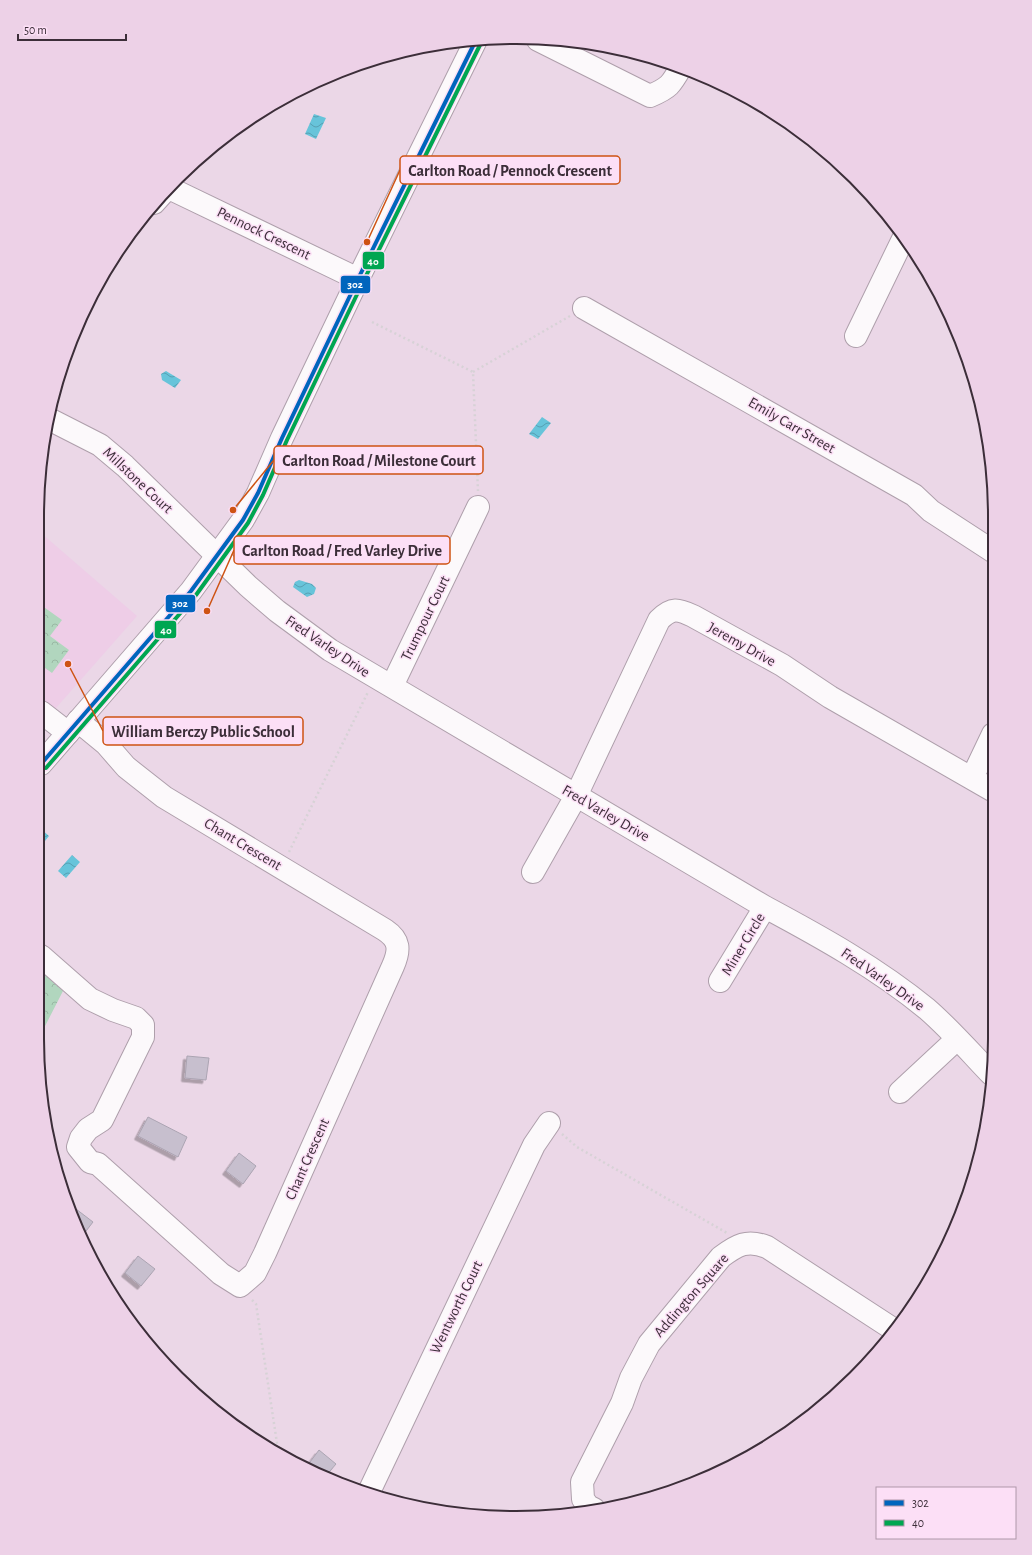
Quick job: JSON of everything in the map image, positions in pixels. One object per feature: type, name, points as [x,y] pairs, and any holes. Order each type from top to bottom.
[{"type":"street","points":[[548,45],[650,96],[667,88],[673,82],[678,73]]},
{"type":"street","points":[[44,761],[191,591],[242,520],[258,493],[282,438],[358,279],[473,46]]},
{"type":"street","name":"Pennock Crescent","points":[[174,191],[358,279]]},
{"type":"street","points":[[856,336],[901,244]]},
{"type":"street","name":"Emily Carr Street","points":[[584,308],[914,495],[931,511],[988,548]]},
{"type":"street","name":"Millstone Court","points":[[54,421],[100,445],[125,466],[216,555]]},
{"type":"street","name":"Trumpour Court","points":[[384,682],[478,507]]},
{"type":"street","name":"Fred Varley Drive","points":[[216,555],[248,586],[283,616],[330,650],[765,907],[828,941],[873,970],[928,1010],[987,1070]]},
{"type":"street","name":"Jeremy Drive","points":[[533,872],[576,796],[656,626],[667,612],[675,610],[681,610],[693,616],[782,665],[830,697],[988,788]]},
{"type":"street","name":"Chant Crescent","points":[[44,713],[106,744],[126,767],[164,797],[282,867],[394,937],[397,946],[397,955],[265,1253],[255,1273],[240,1286]]},
{"type":"street","points":[[972,778],[988,744]]},
{"type":"street","name":"Miner Circle","points":[[720,981],[765,907]]},
{"type":"street","points":[[44,959],[90,999],[101,1005],[136,1018],[143,1025],[144,1037],[128,1064],[106,1114],[102,1120],[84,1134],[78,1147],[90,1162],[98,1164],[221,1274],[240,1286]]},
{"type":"street","points":[[900,1092],[957,1039]]},
{"type":"street","name":"Wentworth Court","points":[[371,1488],[534,1145],[549,1123]]},
{"type":"street","points":[[747,1243],[756,1243],[767,1247],[889,1327]]},
{"type":"street","name":"Addington Square","points":[[588,1505],[584,1499],[582,1482],[622,1403],[631,1378],[649,1344],[721,1257],[733,1248],[747,1243]]},
{"type":"path","points":[[473,372],[584,308]]},
{"type":"path","points":[[372,322],[473,372]]},
{"type":"path","points":[[473,372],[478,507]]},
{"type":"path","points":[[282,867],[384,682]]},
{"type":"path","points":[[549,1123],[577,1147],[714,1226],[747,1243]]},
{"type":"path","points":[[240,1286],[256,1304],[277,1446]]},
{"type":"shaded area","points":[[44,536],[137,616],[44,722]]},
{"type":"green space","points":[[44,607],[62,620],[50,636],[69,650],[52,673],[44,667]]},
{"type":"green space","points":[[44,974],[63,991],[44,1028]]},
{"type":"water","points":[[314,114],[326,118],[316,139],[305,134]]},
{"type":"water","points":[[166,371],[181,380],[175,388],[162,380],[161,374]]},
{"type":"water","points":[[542,417],[551,423],[538,439],[529,434]]},
{"type":"water","points":[[299,580],[312,584],[316,588],[314,594],[307,597],[293,587],[295,582]]},
{"type":"water","points":[[44,832],[49,836],[44,842]]},
{"type":"water","points":[[72,855],[80,862],[66,878],[58,871]]},
{"type":"building","points":[[187,1056],[209,1058],[206,1080],[185,1078]]},
{"type":"building","points":[[148,1117],[187,1137],[178,1157],[138,1136]]},
{"type":"building","points":[[239,1153],[256,1166],[243,1184],[226,1171]]},
{"type":"building","points":[[76,1209],[93,1222],[85,1232],[80,1220]]},
{"type":"building","points":[[138,1256],[155,1269],[141,1286],[125,1273]]},
{"type":"building","points":[[319,1450],[336,1464],[329,1472],[309,1463]]},
{"type":"transit line","name":"302","points":[[44,761],[191,591],[243,520],[258,493],[282,438],[358,279],[473,46]]},
{"type":"transit line","name":"40","points":[[46,768],[196,595],[248,523],[263,495],[287,440],[363,282],[480,46]]},
{"type":"place","name":"Carlton Road / Pennock Crescent","points":[[367,242]]},
{"type":"place","name":"Carlton Road / Milestone Court","points":[[233,510]]},
{"type":"place","name":"Carlton Road / Fred Varley Drive","points":[[207,611]]},
{"type":"place","name":"William Berczy Public School","points":[[68,664]]}]
